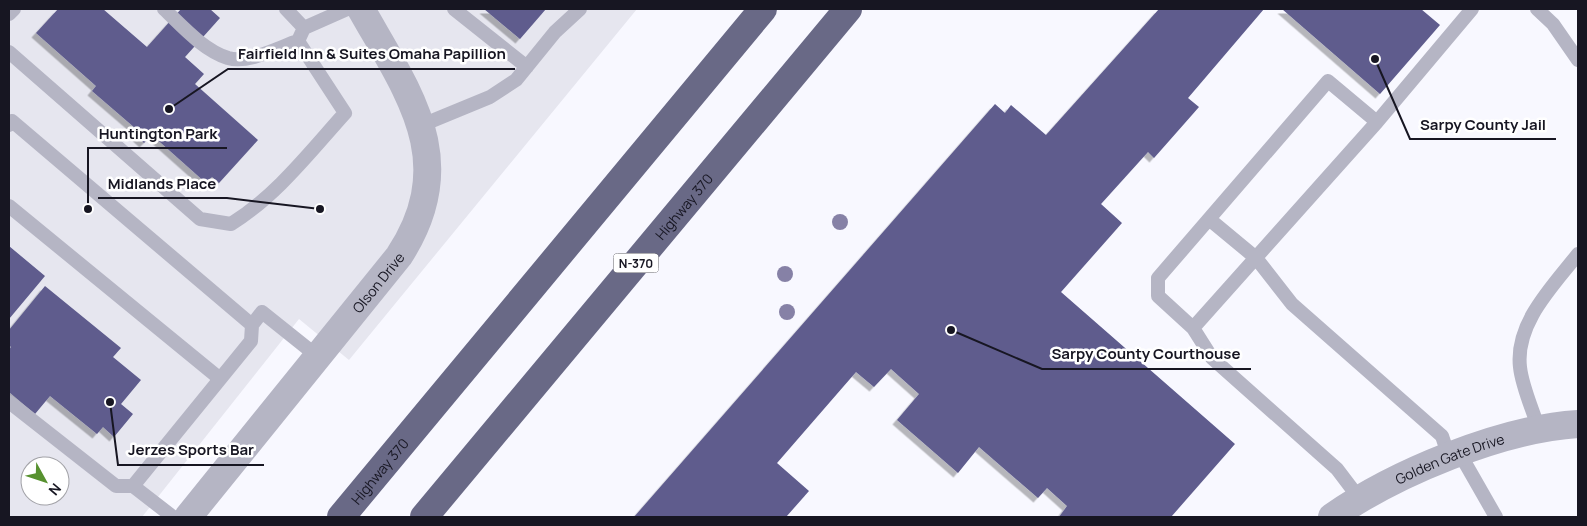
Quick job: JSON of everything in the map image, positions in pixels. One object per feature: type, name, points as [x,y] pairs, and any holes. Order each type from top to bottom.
[{"type":"highway","name":"Highway 370","points":[[341,517],[763,9]]},
{"type":"highway","name":"Highway 370","points":[[424,517],[848,9]]},
{"type":"street","name":"Olson Drive","points":[[188,517],[399,256],[412,236],[424,202],[428,154],[422,124],[411,97],[361,9]]},
{"type":"street","name":"Golden Gate Drive","points":[[1332,517],[1359,498],[1397,479],[1454,456],[1539,430],[1578,424]]},
{"type":"lane","points":[[9,14],[14,9]]},
{"type":"lane","points":[[164,9],[204,46],[228,58],[251,57],[301,34],[346,9]]},
{"type":"lane","points":[[9,52],[200,219],[230,224],[256,208],[284,181],[345,113],[286,9]]},
{"type":"lane","points":[[454,9],[527,67]]},
{"type":"lane","points":[[422,124],[490,97],[516,80],[555,32],[580,9]]},
{"type":"lane","points":[[1193,328],[1377,122],[1472,9]]},
{"type":"lane","points":[[1537,9],[1553,24],[1578,60]]},
{"type":"lane","points":[[1359,498],[1337,469],[1212,358],[1193,328],[1158,296],[1158,278],[1328,81],[1377,122]]},
{"type":"lane","points":[[9,125],[12,121],[252,325]]},
{"type":"lane","points":[[9,206],[220,378]]},
{"type":"lane","points":[[1208,219],[1256,258],[1292,304],[1442,436],[1496,517]]},
{"type":"lane","points":[[1539,430],[1520,367],[1522,336],[1540,303],[1578,254]]},
{"type":"lane","points":[[133,486],[251,341],[252,325],[262,312],[317,356]]},
{"type":"lane","points":[[9,402],[116,486],[133,486],[173,517]]},
{"type":"shaded area","points":[[9,9],[637,9],[349,360],[299,319],[142,517],[9,517]]},
{"type":"building","points":[[58,9],[103,9],[147,47],[181,9],[210,9],[220,18],[185,57],[204,74],[195,84],[258,140],[219,183],[212,177],[206,183],[152,135],[144,143],[132,132],[135,128],[92,91],[96,86],[36,33]]},
{"type":"building","points":[[484,9],[546,9],[520,39]]},
{"type":"building","points":[[1159,9],[1264,9],[1188,98],[1199,107],[1154,158],[1148,152],[1101,204],[1122,223],[1061,292],[1235,444],[1171,517],[1059,517],[1067,506],[1047,488],[1038,498],[979,447],[958,473],[897,420],[919,394],[891,369],[874,387],[856,372],[777,463],[809,491],[786,517],[634,517],[995,104],[1005,113],[1011,105],[1046,135]]},
{"type":"building","points":[[1282,9],[1421,9],[1440,25],[1380,94]]},
{"type":"building","points":[[9,246],[45,276],[9,319]]},
{"type":"building","points":[[45,286],[121,348],[113,357],[141,380],[121,404],[133,414],[114,437],[103,427],[97,434],[50,396],[35,414],[9,392],[9,350],[11,347],[9,345],[9,330]]},
{"type":"place","name":"Sarpy County Jail","points":[[1375,59]]},
{"type":"place","name":"Fairfield Inn & Suites Omaha Papillion","points":[[169,109]]},
{"type":"place","name":"Huntington Park","points":[[88,209]]},
{"type":"place","name":"Midlands Place","points":[[320,209]]},
{"type":"place","name":"Sarpy County Courthouse","points":[[951,330]]},
{"type":"place","name":"Jerzes Sports Bar","points":[[110,402]]}]
